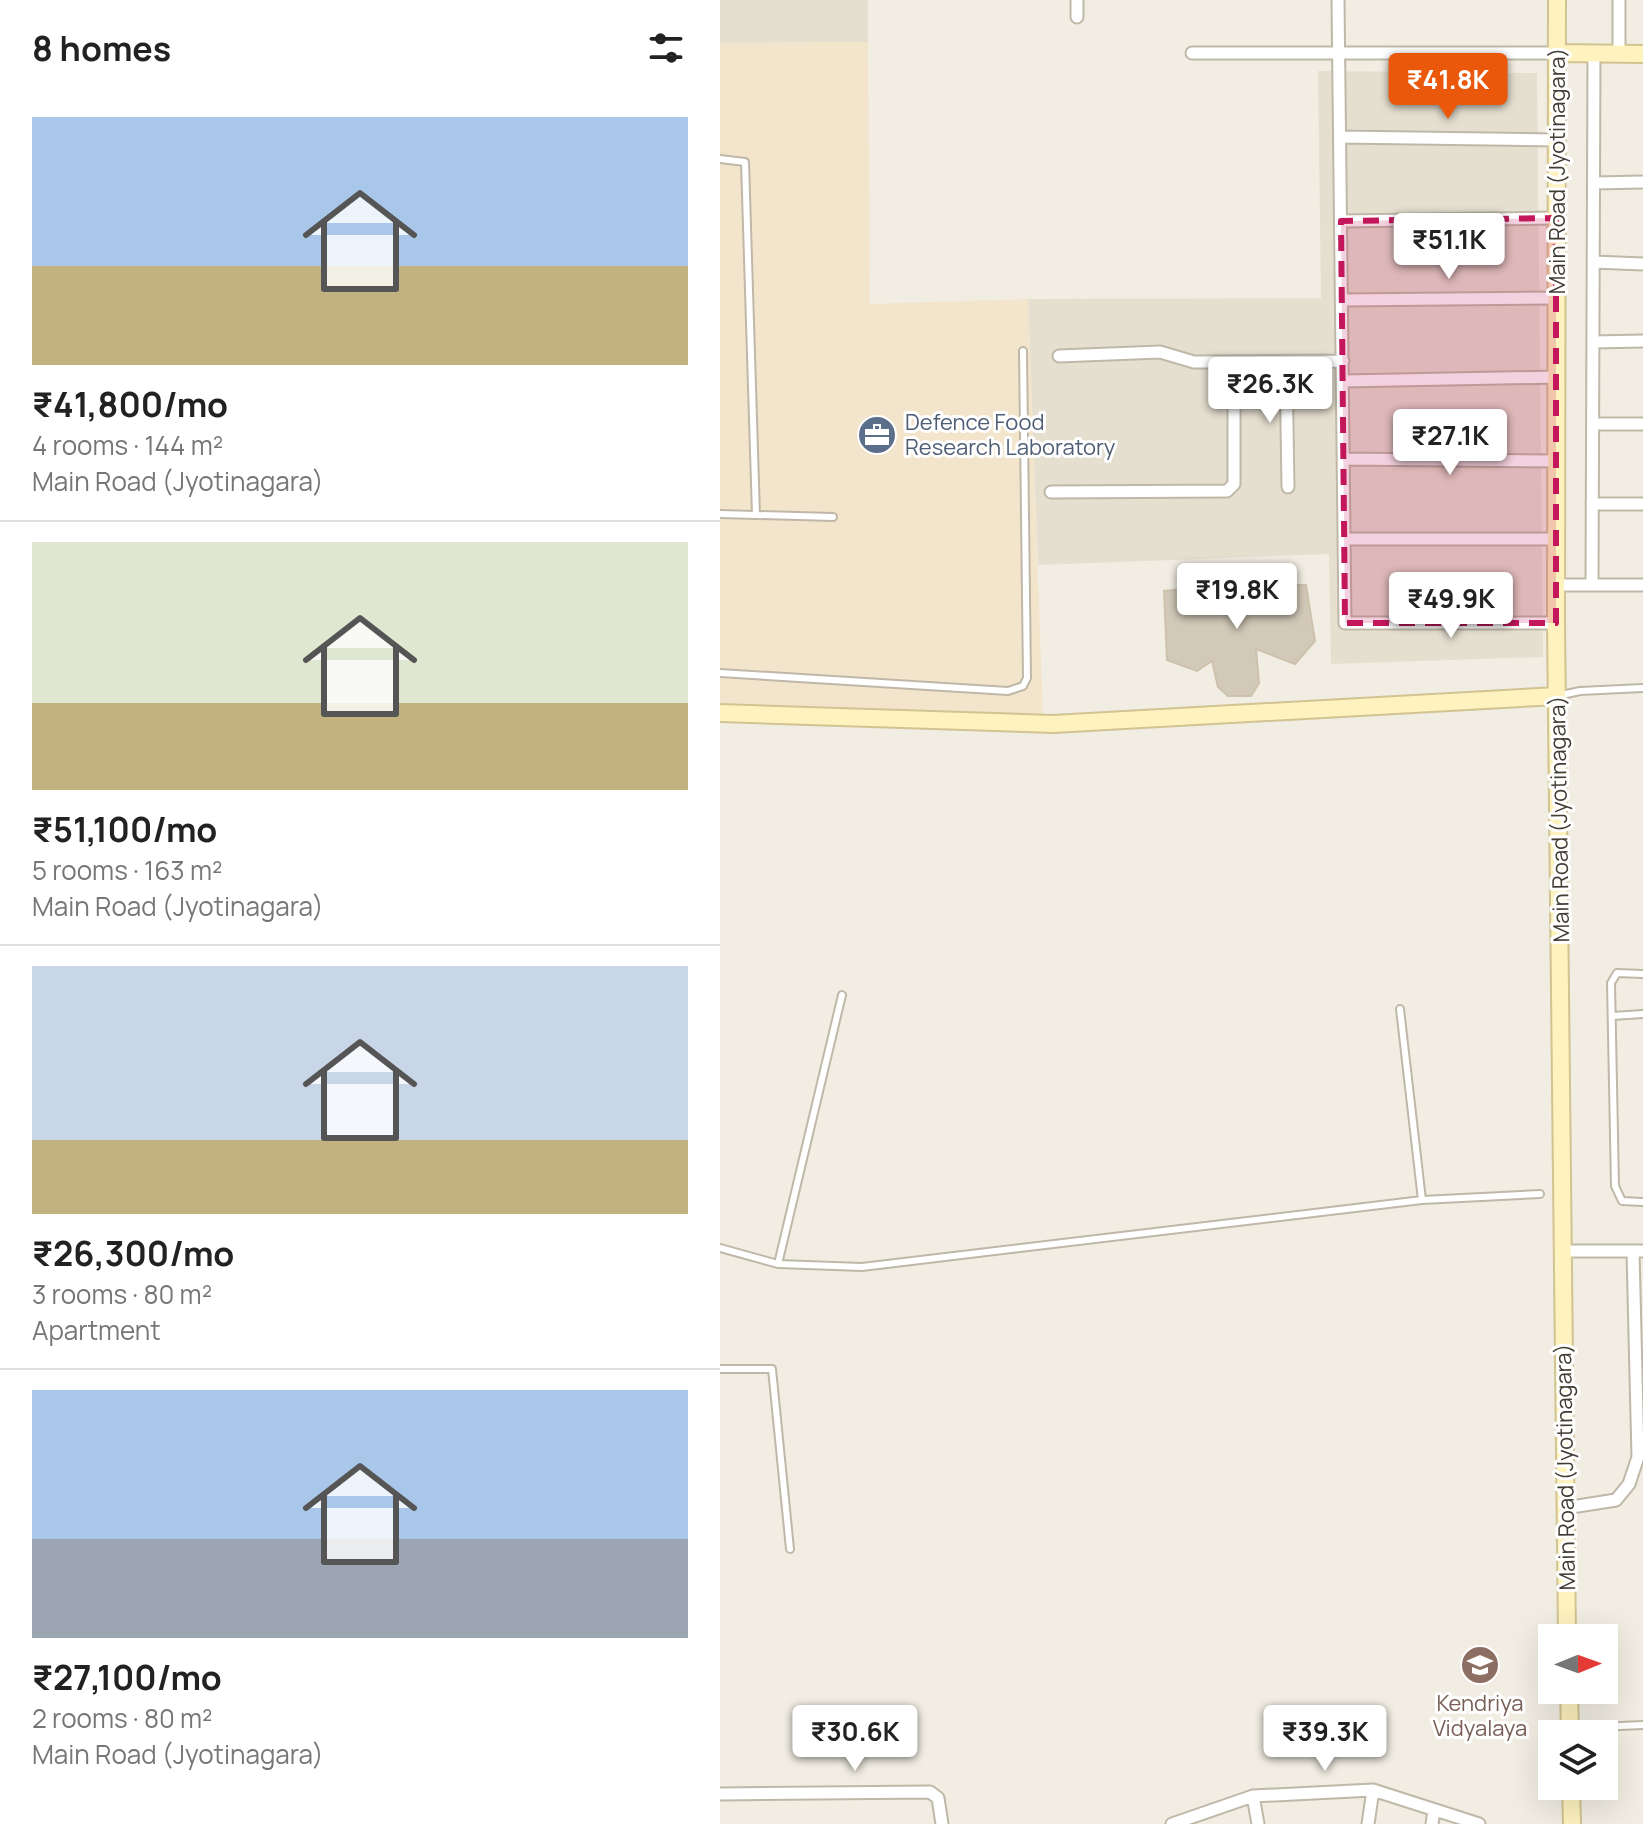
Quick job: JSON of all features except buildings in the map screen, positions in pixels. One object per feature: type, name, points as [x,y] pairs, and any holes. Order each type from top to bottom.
[{"type":"street","points":[[1077,0],[1077,17]]},
{"type":"street","points":[[1338,0],[1345,623],[1556,623]]},
{"type":"street","name":"Main Road (Jyotinagara)","points":[[1557,0],[1556,623],[1567,1624]]},
{"type":"street","points":[[1619,0],[1619,53]]},
{"type":"street","points":[[1192,53],[1643,54]]},
{"type":"street","points":[[1592,585],[1594,53]]},
{"type":"street","points":[[1340,137],[1556,140]]},
{"type":"street","points":[[1594,183],[1643,182]]},
{"type":"street","points":[[1341,221],[1556,218]]},
{"type":"street","points":[[1593,262],[1643,264]]},
{"type":"street","points":[[1342,300],[1556,298]]},
{"type":"street","points":[[1593,342],[1643,341]]},
{"type":"street","points":[[1059,356],[1160,352],[1194,362],[1343,361]]},
{"type":"street","points":[[1051,492],[1227,491],[1234,484],[1234,362]]},
{"type":"street","points":[[1286,362],[1288,487]]},
{"type":"street","points":[[1343,381],[1558,377]]},
{"type":"street","points":[[1593,424],[1643,424]]},
{"type":"street","points":[[1344,459],[1556,461]]},
{"type":"street","points":[[1592,504],[1643,504]]},
{"type":"street","points":[[1344,539],[1557,539]]},
{"type":"street","points":[[1556,585],[1643,585]]},
{"type":"street","points":[[720,713],[1053,724],[1557,696]]},
{"type":"street","points":[[1564,1251],[1638,1251],[1638,1457],[1629,1484],[1616,1500],[1565,1508]]},
{"type":"street","points":[[1368,1824],[1373,1790]]},
{"type":"street","points":[[1172,1824],[1253,1796],[1373,1790],[1479,1824]]},
{"type":"street","points":[[720,1794],[930,1792],[938,1798],[942,1824]]},
{"type":"street","points":[[1253,1796],[1258,1824]]},
{"type":"street","points":[[1571,1800],[1572,1824]]},
{"type":"street","points":[[1432,1824],[1434,1810]]},
{"type":"lane","points":[[720,159],[745,162],[756,515]]},
{"type":"lane","points":[[720,673],[1008,691],[1023,686],[1027,678],[1023,351]]},
{"type":"lane","points":[[720,514],[833,517]]},
{"type":"lane","points":[[1557,696],[1580,691],[1643,688]]},
{"type":"lane","points":[[1643,974],[1617,973],[1613,977],[1612,1016],[1615,1186],[1622,1201],[1643,1202]]},
{"type":"lane","points":[[778,1264],[842,995]]},
{"type":"lane","points":[[1400,1009],[1422,1200]]},
{"type":"lane","points":[[1612,1016],[1643,1014]]},
{"type":"lane","points":[[720,1248],[778,1264],[862,1267],[1422,1200],[1540,1194]]},
{"type":"lane","points":[[720,1369],[772,1369],[790,1549]]},
{"type":"lane","points":[[1618,1727],[1643,1725]]},
{"type":"highlighted area","points":[[1556,218],[1556,623],[1345,623],[1341,221]]},
{"type":"shaded area","points":[[720,0],[868,0],[868,42],[720,43]]},
{"type":"shaded area","name":"Defence Food Research Laboratory","points":[[868,42],[870,304],[1028,299],[1043,715],[720,705],[720,43]]},
{"type":"shaded area","points":[[1318,71],[1537,73],[1543,657],[1331,664],[1329,554],[1038,565],[1028,299],[1321,298]]},
{"type":"place","name":"Defence Food Research Laboratory","points":[[877,435]]},
{"type":"place","name":"Kendriya Vidyalaya","points":[[1480,1665]]}]
